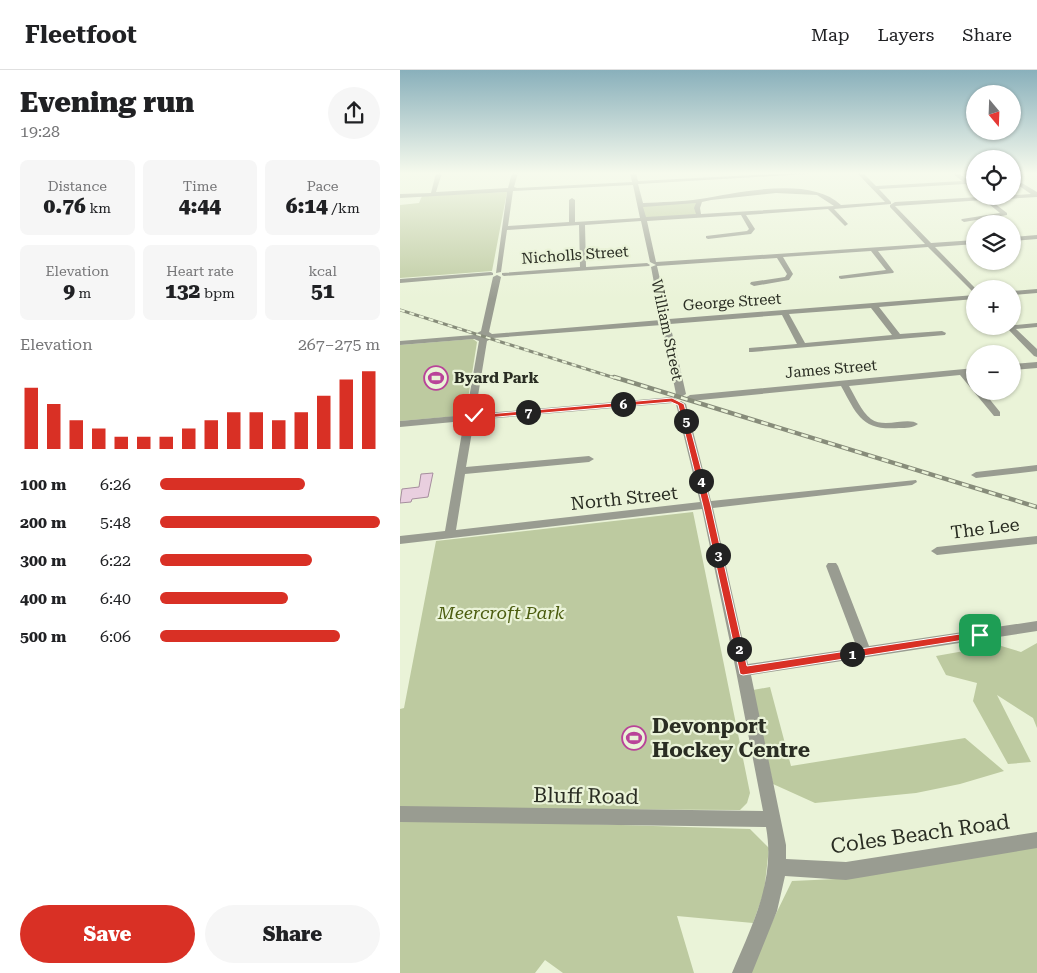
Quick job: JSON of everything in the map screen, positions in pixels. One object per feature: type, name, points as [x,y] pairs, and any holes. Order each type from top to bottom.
[{"type":"street","points":[[450,534],[483,336],[508,215]]},
{"type":"street","points":[[572,215],[572,224]]},
{"type":"street","name":"William Street","points":[[643,215],[667,322],[681,399],[707,506],[743,671],[778,845],[779,867],[775,890],[764,924],[742,973]]},
{"type":"street","points":[[506,228],[718,215]]},
{"type":"street","points":[[708,237],[749,233],[752,229],[744,215]]},
{"type":"street","points":[[837,215],[845,224]]},
{"type":"street","points":[[901,215],[966,283]]},
{"type":"street","points":[[964,220],[997,215]]},
{"type":"street","points":[[582,224],[583,268]]},
{"type":"street","points":[[1021,239],[1036,238]]},
{"type":"street","name":"Nicholls Street","points":[[400,281],[966,243]]},
{"type":"street","points":[[841,277],[891,272],[873,249]]},
{"type":"street","points":[[754,284],[786,280],[790,274],[779,256]]},
{"type":"street","points":[[1021,293],[1037,292]]},
{"type":"street","name":"George Street","points":[[400,343],[966,297]]},
{"type":"street","points":[[873,304],[898,337]]},
{"type":"street","points":[[784,312],[802,345]]},
{"type":"street","points":[[1021,326],[1037,325]]},
{"type":"street","points":[[752,350],[942,333]]},
{"type":"street","points":[[1018,335],[1037,354]]},
{"type":"street","points":[[1021,366],[1037,364]]},
{"type":"street","points":[[962,372],[966,377]]},
{"type":"street","name":"James Street","points":[[400,424],[966,372]]},
{"type":"street","points":[[844,383],[867,421],[880,427],[913,424]]},
{"type":"street","points":[[985,400],[997,414]]},
{"type":"street","points":[[462,471],[589,458]]},
{"type":"street","points":[[976,475],[1037,468]]},
{"type":"street","name":"North Street","points":[[400,540],[912,482]]},
{"type":"street","name":"The Lee","points":[[937,551],[1037,540]]},
{"type":"street","points":[[832,566],[865,652]]},
{"type":"street","points":[[743,671],[1037,626]]},
{"type":"street","name":"Bluff Road","points":[[400,814],[772,819]]},
{"type":"street","name":"Coles Beach Road","points":[[779,867],[846,871],[1037,840]]},
{"type":"green space","points":[[400,215],[503,215],[492,271],[400,278]]},
{"type":"green space","points":[[643,215],[699,215],[699,216],[644,220]]},
{"type":"green space","name":"Byard Park","points":[[473,339],[477,342],[466,412],[457,416],[400,421],[400,345]]},
{"type":"green space","name":"Meercroft Park","points":[[693,512],[750,793],[747,803],[740,810],[400,808],[400,709],[404,708],[436,541]]},
{"type":"green space","points":[[1037,643],[1037,728],[1033,718],[997,695],[1031,762],[1008,764],[973,701],[977,683],[946,675],[936,656],[998,645],[1021,652]]},
{"type":"green space","points":[[770,687],[791,766],[965,738],[1004,771],[960,784],[916,793],[815,803],[773,784],[753,690]]},
{"type":"green space","points":[[400,818],[750,829],[769,848],[764,892],[753,923],[677,916],[694,973],[563,973],[545,960],[535,973],[400,973]]},
{"type":"green space","points":[[1037,846],[1037,973],[747,973],[792,881],[836,879]]},
{"type":"building","points":[[433,473],[428,497],[400,503],[402,489],[419,487],[421,474]]},
{"type":"railway","points":[[400,310],[618,379]]},
{"type":"railway","points":[[614,377],[1037,507]]},
{"type":"place","name":"Byard Park","points":[[436,378]]},
{"type":"place","name":"Devonport Hockey Centre","points":[[634,738]]},
{"type":"route","points":[[474,415],[474,417],[672,400],[675,403],[681,404],[707,506],[743,671],[980,635]]}]
